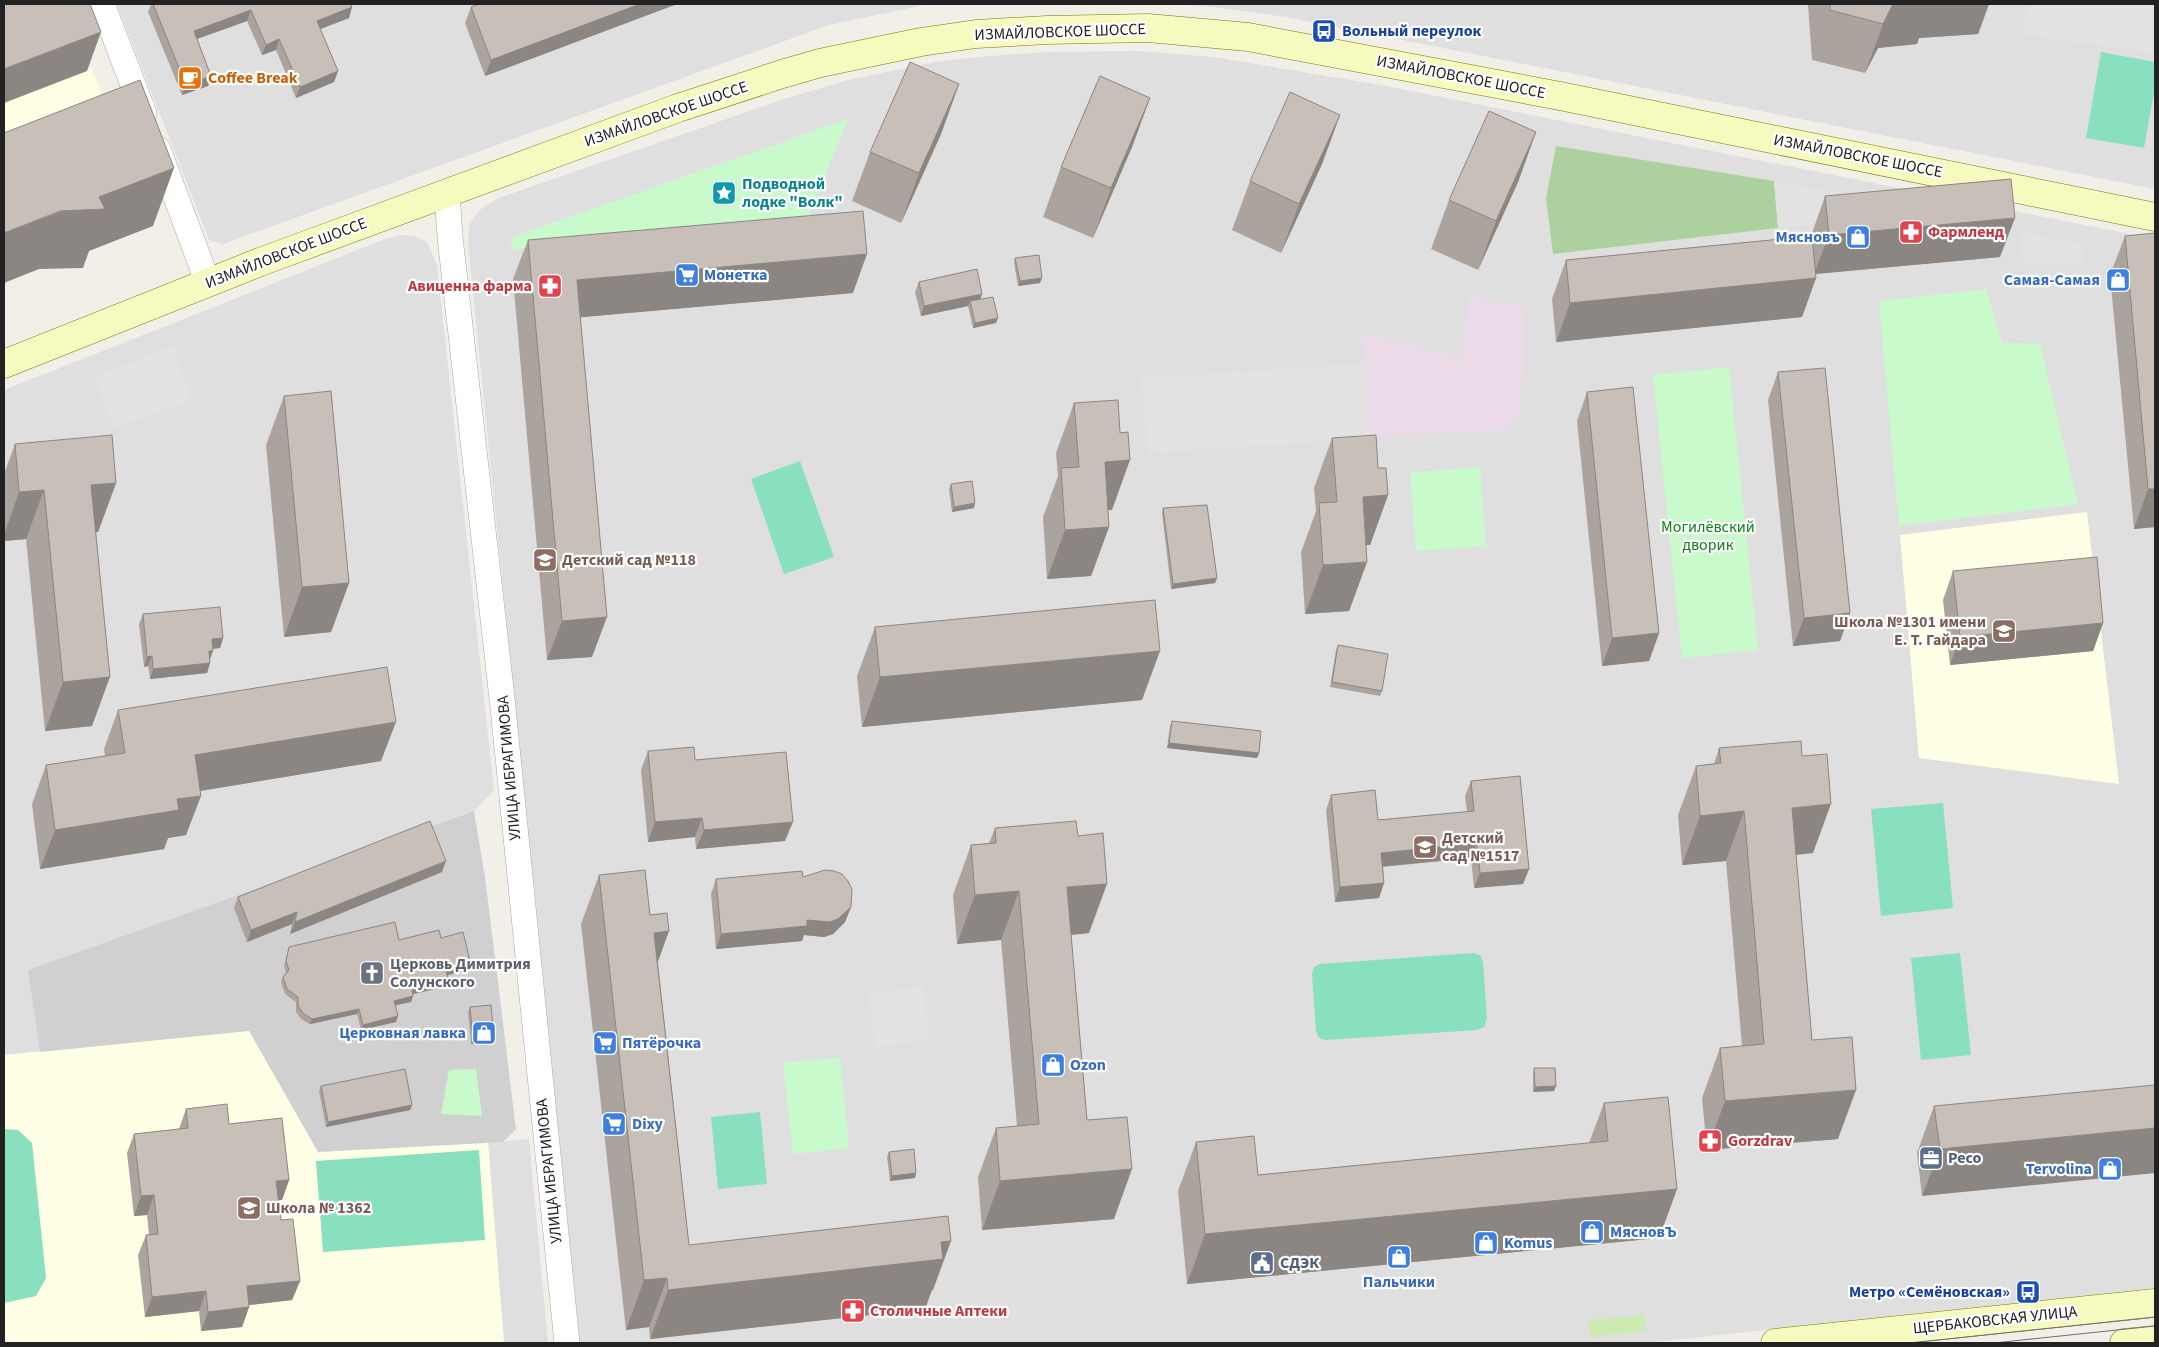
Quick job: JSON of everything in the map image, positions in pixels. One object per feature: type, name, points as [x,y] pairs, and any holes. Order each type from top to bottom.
[{"type":"main road","name":"ИЗМАЙЛОВСКОЕ ШОССЕ","points":[[4,364],[208,283],[678,108],[782,74],[846,58],[921,42],[976,34],[1047,30],[1148,28],[1248,37],[1560,96],[2155,217]]},
{"type":"main road","name":"ЩЕРБАКОВСКАЯ УЛИЦА","points":[[1776,1343],[2155,1303]]},
{"type":"main road","points":[[2124,1343],[2155,1340]]},
{"type":"street","points":[[102,4],[208,283]]},
{"type":"street","name":"УЛИЦА ИБРАГИМОВА","points":[[447,193],[450,238],[502,698],[567,1343]]},
{"type":"shaded area","points":[[4,4],[87,70],[92,69],[119,138],[4,183]]},
{"type":"shaded area","points":[[117,4],[929,4],[829,25],[223,244],[209,240]]},
{"type":"shaded area","points":[[1174,4],[2155,4],[2155,189],[1286,17],[1213,7]]},
{"type":"shaded area","points":[[2028,4],[2155,4],[2155,53],[2022,35]]},
{"type":"shaded area","points":[[1139,51],[1213,57],[1381,85],[2155,239],[2155,1288],[1645,1343],[580,1343],[468,244],[469,226],[483,207],[499,198],[784,99],[848,80],[935,62],[977,57],[1047,52]]},
{"type":"shaded area","points":[[1774,181],[1876,200],[1877,219],[1778,228]]},
{"type":"shaded area","points":[[2020,232],[2082,244],[2085,262],[2024,266]]},
{"type":"shaded area","points":[[402,235],[415,236],[427,242],[437,265],[494,790],[474,811],[29,970],[40,1052],[4,1055],[4,390],[385,239]]},
{"type":"shaded area","points":[[1470,296],[1524,308],[1523,369],[1519,413],[1509,429],[1369,438],[1362,333],[1462,359]]},
{"type":"shaded area","points":[[173,346],[192,400],[114,428],[94,377]]},
{"type":"shaded area","points":[[1364,364],[1369,438],[1149,453],[1141,378]]},
{"type":"shaded area","name":"Школа №1301 имени Е. Т. Гайдара","points":[[2087,512],[2119,784],[1919,758],[1900,535]]},
{"type":"shaded area","points":[[474,811],[485,877],[516,1129],[503,1142],[318,1152],[249,1031],[40,1052],[28,970]]},
{"type":"shaded area","points":[[923,987],[929,1040],[875,1046],[869,993]]},
{"type":"shaded area","name":"Школа № 1362","points":[[249,1030],[318,1152],[488,1143],[504,1343],[4,1343],[4,1055]]},
{"type":"shaded area","points":[[529,1139],[548,1343],[504,1343],[488,1143]]},
{"type":"green space","points":[[2101,52],[2155,62],[2155,87],[2144,148],[2086,138]]},
{"type":"green space","points":[[848,119],[807,219],[510,250],[513,237]]},
{"type":"green space","points":[[1556,146],[1774,181],[1778,228],[1553,254],[1546,198]]},
{"type":"green space","points":[[1986,289],[2002,343],[2040,344],[2078,504],[1899,526],[1879,301]]},
{"type":"green space","name":"Могилёвский дворик","points":[[1729,367],[1758,650],[1682,658],[1653,375]]},
{"type":"green space","points":[[800,461],[834,557],[784,574],[751,479]]},
{"type":"green space","points":[[1480,467],[1486,546],[1416,551],[1410,473]]},
{"type":"green space","points":[[1943,803],[1953,908],[1881,916],[1871,809]]},
{"type":"green space","points":[[1473,953],[1480,955],[1483,962],[1487,1019],[1484,1027],[1477,1030],[1325,1040],[1319,1038],[1316,1031],[1312,973],[1314,967],[1320,964]]},
{"type":"green space","points":[[1960,953],[1971,1055],[1921,1060],[1911,958]]},
{"type":"green space","points":[[840,1057],[849,1148],[793,1154],[783,1063]]},
{"type":"green space","points":[[476,1069],[482,1116],[441,1114],[449,1070]]},
{"type":"green space","points":[[760,1112],[767,1184],[718,1189],[711,1117]]},
{"type":"green space","points":[[4,1129],[18,1130],[32,1143],[46,1278],[36,1296],[4,1303]]},
{"type":"green space","points":[[479,1150],[485,1240],[323,1252],[316,1161]]},
{"type":"green space","points":[[1644,1315],[1645,1331],[1590,1337],[1589,1320]]},
{"type":"building","points":[[4,4],[90,4],[101,32],[4,69]]},
{"type":"building","points":[[153,4],[351,4],[352,7],[317,21],[338,71],[300,87],[279,39],[266,45],[251,10],[194,31],[211,76],[186,85]]},
{"type":"building","points":[[479,4],[640,4],[491,60],[471,7]]},
{"type":"building","points":[[1830,4],[1893,4],[1883,24],[1830,10]]},
{"type":"building","points":[[910,62],[959,84],[919,173],[870,152]]},
{"type":"building","points":[[1100,76],[1150,98],[1111,188],[1061,167]]},
{"type":"building","points":[[140,80],[174,168],[99,197],[105,209],[60,211],[4,233],[4,133]]},
{"type":"building","points":[[1290,92],[1340,115],[1299,204],[1250,181]]},
{"type":"building","points":[[1489,111],[1536,132],[1496,221],[1449,200]]},
{"type":"building","points":[[2011,179],[2015,218],[1829,235],[1825,196]]},
{"type":"building","points":[[863,211],[867,254],[577,280],[607,617],[562,621],[528,240]]},
{"type":"building","points":[[2155,233],[2155,489],[2148,489],[2125,236]]},
{"type":"building","points":[[1812,236],[1816,278],[1570,303],[1566,260]]},
{"type":"building","points":[[1039,255],[1042,278],[1020,281],[1015,258]]},
{"type":"building","points":[[977,269],[982,294],[924,306],[919,282]]},
{"type":"building","points":[[993,297],[998,318],[975,323],[970,301]]},
{"type":"building","points":[[1825,368],[1850,613],[1804,618],[1778,372]]},
{"type":"building","points":[[1633,387],[1659,633],[1612,638],[1587,392]]},
{"type":"building","points":[[331,391],[349,583],[302,587],[284,396]]},
{"type":"building","points":[[1118,400],[1120,433],[1128,432],[1130,460],[1105,462],[1109,527],[1065,530],[1061,468],[1079,467],[1074,403]]},
{"type":"building","points":[[112,435],[116,483],[91,485],[110,677],[63,682],[44,490],[19,492],[15,444]]},
{"type":"building","points":[[1376,435],[1378,468],[1386,468],[1388,495],[1363,497],[1367,562],[1323,565],[1319,503],[1337,502],[1332,438]]},
{"type":"building","points":[[972,481],[975,503],[954,507],[951,484]]},
{"type":"building","points":[[1207,505],[1217,578],[1173,584],[1163,508]]},
{"type":"building","points":[[2097,557],[2103,623],[1960,637],[1953,571]]},
{"type":"building","points":[[1155,600],[1160,651],[880,677],[875,627]]},
{"type":"building","points":[[220,607],[223,638],[212,639],[213,651],[209,651],[210,663],[153,669],[152,656],[147,657],[143,614]]},
{"type":"building","points":[[1338,645],[1388,654],[1382,691],[1332,682]]},
{"type":"building","points":[[387,667],[396,722],[195,755],[201,796],[177,799],[179,810],[55,830],[46,765],[125,753],[118,710]]},
{"type":"building","points":[[1172,721],[1261,731],[1259,753],[1169,743]]},
{"type":"building","points":[[1801,741],[1802,756],[1827,754],[1831,804],[1792,808],[1812,1040],[1852,1037],[1856,1090],[1725,1101],[1720,1048],[1764,1044],[1744,811],[1700,816],[1696,766],[1721,763],[1719,748]]},
{"type":"building","points":[[694,747],[695,760],[786,752],[793,822],[704,830],[702,818],[655,822],[648,751]]},
{"type":"building","name":"Детский сад №1517","points":[[1520,776],[1529,869],[1480,873],[1477,843],[1381,853],[1384,883],[1340,887],[1331,795],[1375,790],[1378,820],[1474,811],[1471,781]]},
{"type":"building","points":[[430,821],[446,861],[295,922],[297,912],[251,930],[238,897]]},
{"type":"building","points":[[1076,821],[1078,836],[1103,833],[1107,884],[1067,887],[1087,1120],[1127,1117],[1132,1169],[1000,1181],[996,1128],[1039,1124],[1019,891],[975,895],[971,845],[996,843],[995,828]]},
{"type":"building","points":[[645,870],[650,915],[667,913],[669,931],[654,933],[689,1245],[948,1216],[951,1241],[941,1242],[943,1259],[668,1290],[667,1278],[644,1280],[599,875]]},
{"type":"building","points":[[825,870],[842,874],[852,889],[851,907],[838,919],[830,922],[807,920],[807,926],[721,934],[716,879],[802,871],[803,877]]},
{"type":"building","name":"Церковь Димитрия Солунского","points":[[395,922],[399,940],[439,930],[441,938],[463,932],[471,965],[446,971],[449,981],[412,990],[413,996],[394,1001],[398,1016],[363,1025],[359,1009],[312,1019],[303,1013],[298,1006],[298,997],[287,989],[283,977],[289,970],[286,961],[289,947]]},
{"type":"building","points":[[491,1005],[494,1037],[473,1039],[470,1007]]},
{"type":"building","points":[[1534,1068],[1555,1068],[1556,1086],[1535,1087]]},
{"type":"building","points":[[405,1069],[412,1105],[328,1122],[321,1086]]},
{"type":"building","points":[[2155,1085],[2155,1128],[1940,1149],[1934,1106]]},
{"type":"building","points":[[1668,1097],[1677,1189],[1205,1234],[1196,1142],[1254,1136],[1258,1175],[1608,1141],[1604,1103]]},
{"type":"building","points":[[227,1104],[229,1124],[282,1118],[289,1180],[276,1181],[281,1220],[293,1219],[300,1281],[247,1286],[249,1307],[208,1312],[206,1291],[152,1297],[146,1235],[158,1234],[154,1195],[141,1196],[134,1134],[188,1128],[186,1109]]},
{"type":"building","points":[[914,1149],[916,1173],[892,1176],[889,1152]]},
{"type":"tram line","points":[[1909,1343],[2155,1317]]},
{"type":"tram line","points":[[1994,1343],[2155,1326]]},
{"type":"place","name":"Вольный переулок","points":[[1324,31]]},
{"type":"place","name":"Coffee Break","points":[[190,78]]},
{"type":"place","name":"Подводной лодке \"Волк\"","points":[[724,193]]},
{"type":"place","name":"Фармленд","points":[[1911,232]]},
{"type":"place","name":"Мясновъ","points":[[1858,237]]},
{"type":"place","name":"Монетка","points":[[687,275]]},
{"type":"place","name":"Самая-Самая","points":[[2118,280]]},
{"type":"place","name":"Авиценна фарма","points":[[550,286]]},
{"type":"place","name":"Детский сад №118","points":[[545,560]]},
{"type":"place","name":"Школа №1301 имени Е. Т. Гайдара","points":[[2004,631]]},
{"type":"place","name":"Детский сад №1517","points":[[1425,847]]},
{"type":"place","name":"Церковь Димитрия Солунского","points":[[372,973]]},
{"type":"place","name":"Церковная лавка","points":[[484,1033]]},
{"type":"place","name":"Пятёрочка","points":[[605,1043]]},
{"type":"place","name":"Ozon","points":[[1053,1065]]},
{"type":"place","name":"Dixy","points":[[614,1124]]},
{"type":"place","name":"Gorzdrav","points":[[1710,1141]]},
{"type":"place","name":"Ресо","points":[[1931,1158]]},
{"type":"place","name":"Tervolina","points":[[2110,1169]]},
{"type":"place","name":"Школа № 1362","points":[[249,1208]]},
{"type":"place","name":"МясновЪ","points":[[1592,1232]]},
{"type":"place","name":"Komus","points":[[1486,1243]]},
{"type":"place","name":"Пальчики","points":[[1399,1257]]},
{"type":"place","name":"СДЭК","points":[[1262,1263]]},
{"type":"place","name":"Метро «Семёновская»","points":[[2028,1292]]},
{"type":"place","name":"Столичные Аптеки","points":[[853,1311]]}]
